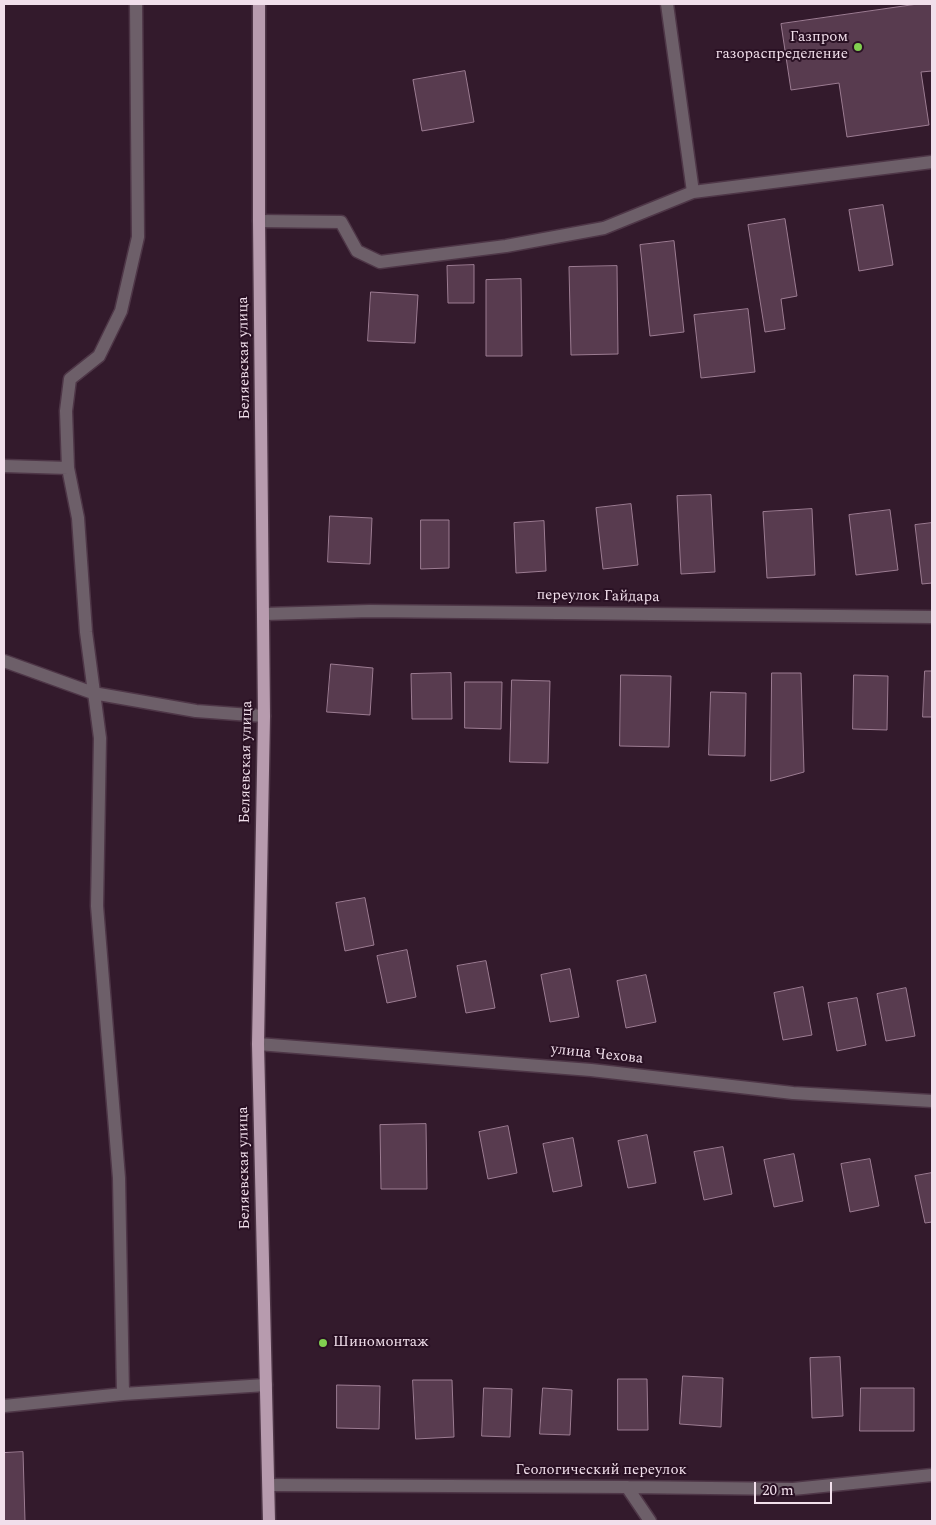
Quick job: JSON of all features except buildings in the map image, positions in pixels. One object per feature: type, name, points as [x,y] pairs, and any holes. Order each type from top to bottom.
[{"type":"main road","name":"Беляевская улица","points":[[260,4],[259,221],[264,716],[258,1044],[269,1521]]},
{"type":"street","points":[[123,1394],[119,1178],[97,906],[100,738],[93,693],[81,572],[78,518],[68,468],[66,411],[70,379],[99,356],[121,311],[138,237],[136,4]]},
{"type":"street","points":[[667,4],[693,192]]},
{"type":"street","points":[[259,221],[341,222],[357,251],[380,262],[506,246],[604,228],[693,192],[932,162]]},
{"type":"street","points":[[4,466],[68,468]]},
{"type":"street","name":"переулок Гайдара","points":[[264,614],[380,611],[932,617]]},
{"type":"street","points":[[4,661],[93,693],[196,711],[264,716]]},
{"type":"street","name":"улица Чехова","points":[[258,1044],[591,1070],[793,1093],[932,1101]]},
{"type":"street","points":[[4,1406],[123,1394],[266,1384]]},
{"type":"street","name":"Геологический переулок","points":[[269,1485],[627,1486],[792,1489],[932,1475]]},
{"type":"street","points":[[627,1486],[650,1521]]},
{"type":"place","name":"Газпром газораспределение","points":[[858,47]]},
{"type":"place","name":"Шиномонтаж","points":[[323,1343]]}]
